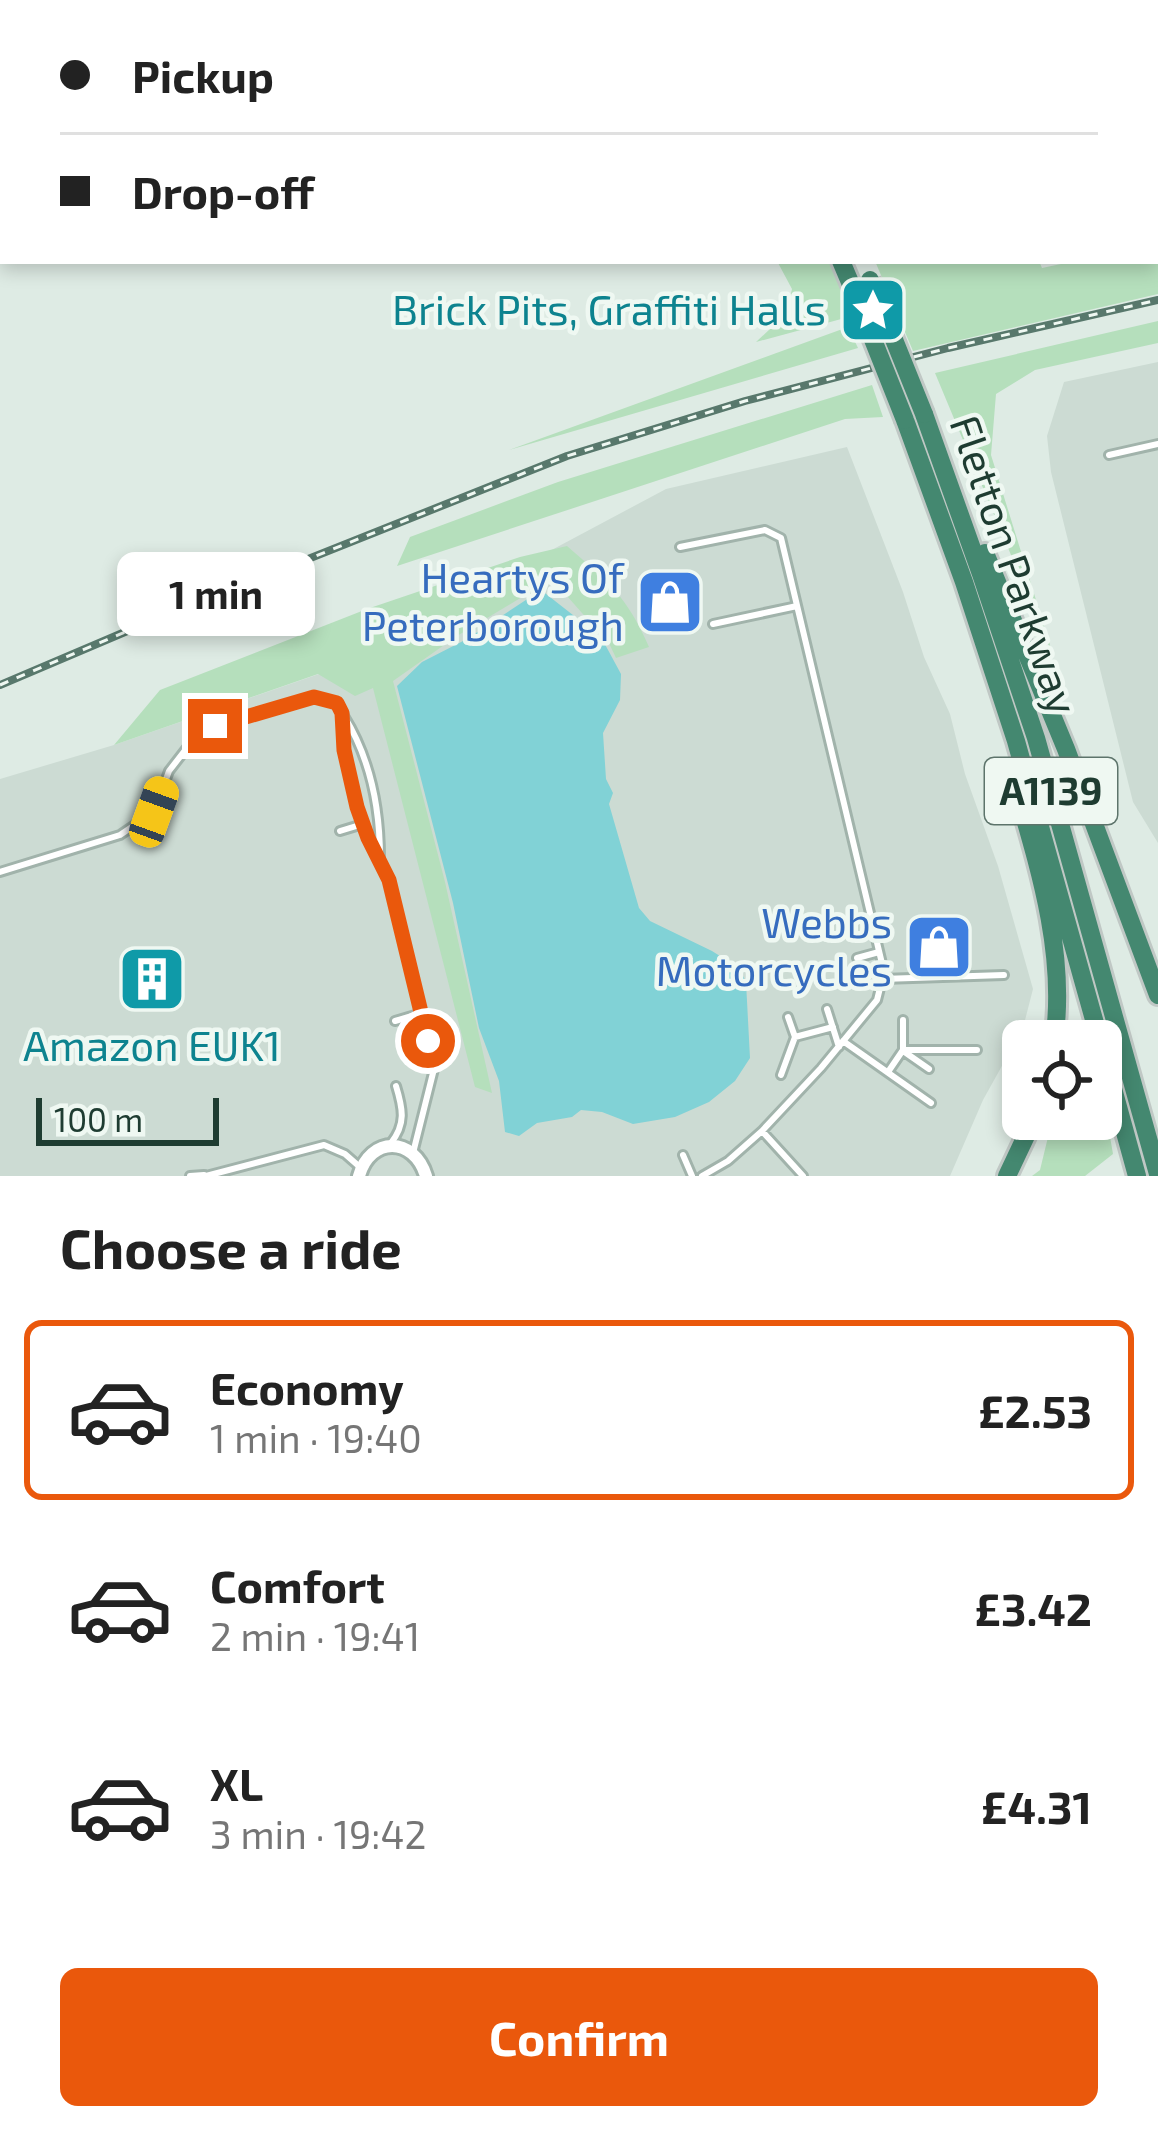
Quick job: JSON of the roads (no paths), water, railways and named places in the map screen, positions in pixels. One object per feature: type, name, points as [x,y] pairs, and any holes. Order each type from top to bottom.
[{"type":"highway","name":"Fletton Parkway","points":[[844,264],[861,284],[914,417],[1016,741],[1094,1020]]},
{"type":"highway","name":"Fletton Parkway","points":[[861,284],[862,264]]},
{"type":"highway","name":"Fletton Parkway","points":[[914,417],[938,451],[1036,738],[1158,1174]]},
{"type":"highway","name":"A1139","points":[[938,451],[1014,620],[1158,995]]},
{"type":"highway","name":"A1139","points":[[964,582],[1052,930],[1055,1020]]},
{"type":"highway","name":"Fletton Parkway","points":[[1122,1122],[1137,1176]]},
{"type":"highway","points":[[1007,1176],[1024,1140]]},
{"type":"street","points":[[360,1172],[372,1153],[398,1146],[413,1153],[425,1172]]},
{"type":"lane","points":[[1109,455],[1158,444]]},
{"type":"lane","points":[[680,548],[765,530],[781,538],[884,972],[877,1000],[841,1044],[763,1131],[702,1176]]},
{"type":"lane","points":[[713,624],[797,606]]},
{"type":"lane","points":[[0,872],[120,835],[154,812],[170,771],[194,740],[215,726],[314,697],[337,703],[355,735],[377,808],[380,859]]},
{"type":"lane","points":[[342,713],[344,750],[363,824],[389,880],[434,1069],[413,1153]]},
{"type":"lane","points":[[340,831],[363,824]]},
{"type":"lane","points":[[915,937],[926,977]]},
{"type":"lane","points":[[857,958],[879,952]]},
{"type":"lane","points":[[882,979],[1004,975]]},
{"type":"lane","points":[[827,1009],[841,1044],[932,1103]]},
{"type":"lane","points":[[395,1021],[422,1013]]},
{"type":"lane","points":[[781,1075],[795,1037],[788,1017]]},
{"type":"lane","points":[[888,1072],[903,1051],[903,1020]]},
{"type":"lane","points":[[795,1037],[832,1027]]},
{"type":"lane","points":[[903,1051],[977,1050]]},
{"type":"lane","points":[[903,1051],[929,1069]]},
{"type":"lane","points":[[389,1146],[402,1126],[396,1086]]},
{"type":"lane","points":[[763,1131],[803,1176]]},
{"type":"lane","points":[[190,1176],[324,1145],[344,1154],[360,1172]]},
{"type":"lane","points":[[683,1155],[692,1176]]},
{"type":"lane","points":[[425,1172],[440,1176]]},
{"type":"water","points":[[541,590],[601,637],[621,674],[620,700],[603,733],[606,779],[639,908],[650,921],[739,968],[746,982],[750,1058],[735,1081],[709,1102],[675,1117],[633,1124],[581,1110],[572,1117],[537,1123],[519,1136],[505,1132],[499,1081],[479,1028],[453,903],[397,686],[422,662],[467,639]]},
{"type":"railway","points":[[0,685],[567,456],[745,401],[1158,300]]},
{"type":"place","name":"Brick Pits, Graffiti Halls","points":[[873,310]]},
{"type":"place","name":"Heartys Of Peterborough","points":[[670,602]]},
{"type":"place","name":"Webbs Motorcycles","points":[[939,947]]},
{"type":"place","name":"Amazon EUK1","points":[[152,979]]}]
